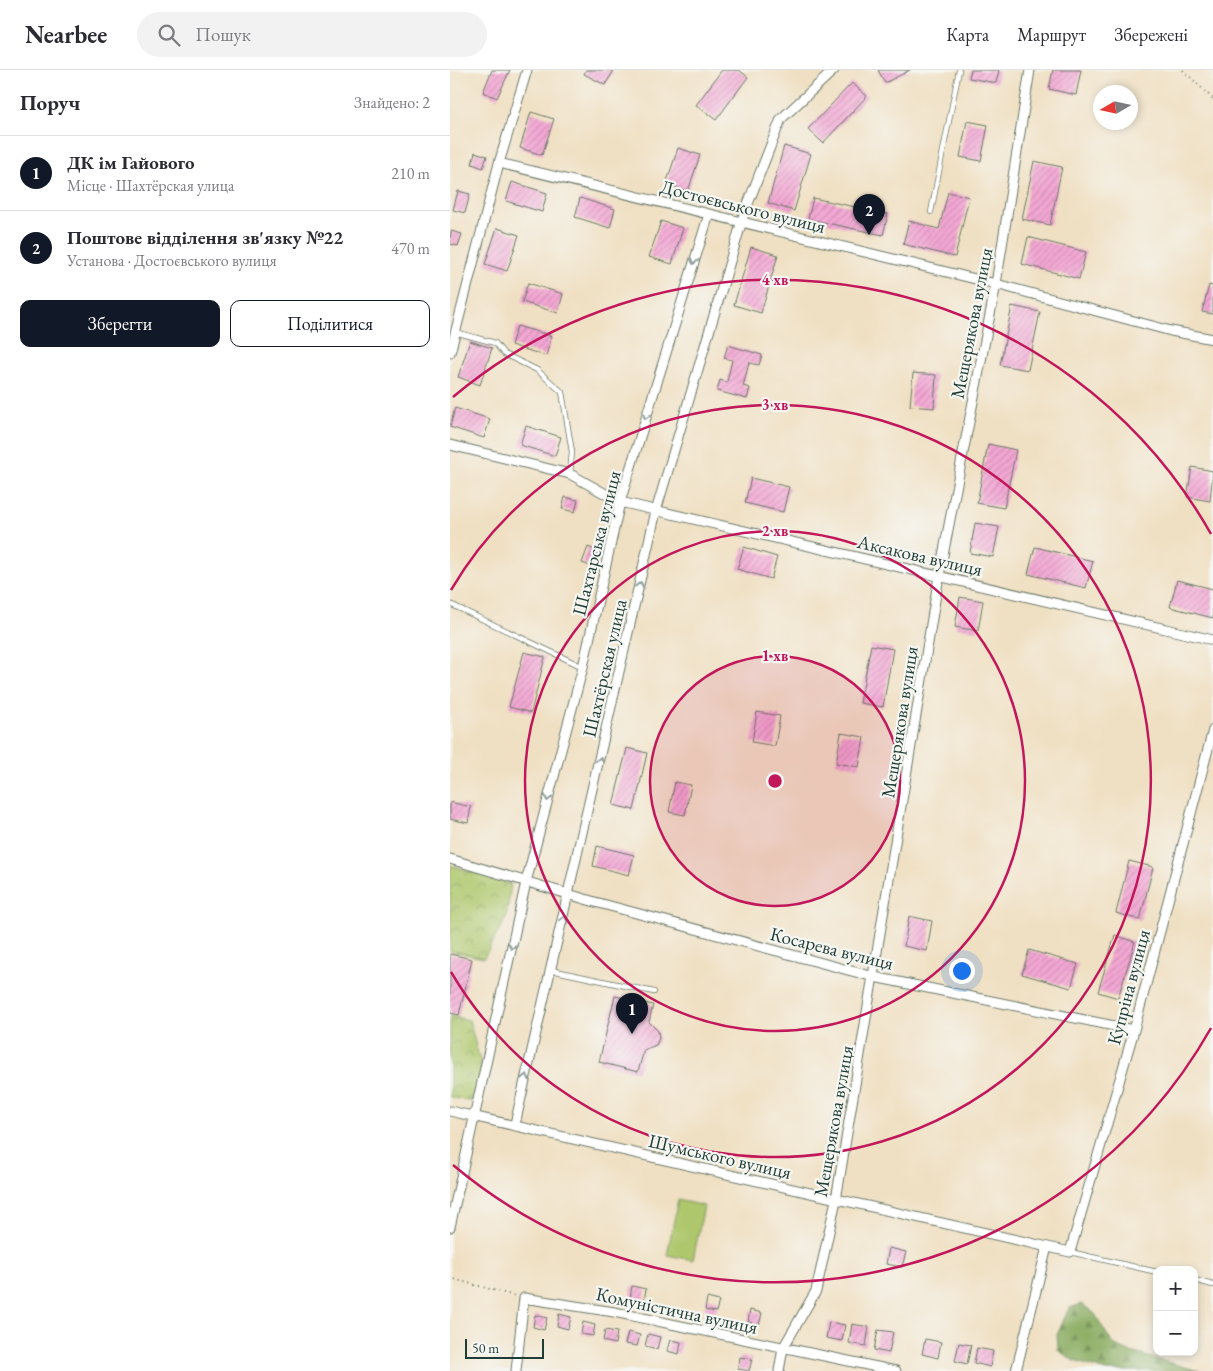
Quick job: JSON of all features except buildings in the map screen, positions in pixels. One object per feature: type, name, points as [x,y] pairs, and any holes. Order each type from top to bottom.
[{"type":"street","points":[[450,352],[499,163],[527,70]]},
{"type":"street","name":"Шахтёрская улица","points":[[515,1124],[570,895],[656,511],[742,223],[781,119],[834,70]]},
{"type":"street","name":"Мещерякова вулиця","points":[[779,1371],[782,1348],[816,1291],[836,1200],[939,576],[996,284],[1030,70]]},
{"type":"street","name":"Достоєвського вулиця","points":[[499,163],[996,284],[1171,331],[1213,339]]},
{"type":"street","name":"Шахтарська вулиця","points":[[450,1227],[526,882],[583,667],[620,502],[709,214]]},
{"type":"street","name":"Аксакова вулиця","points":[[450,445],[570,474],[620,502],[1213,640]]},
{"type":"street","name":"Купріна вулиця","points":[[1070,1252],[1134,1030],[1213,730]]},
{"type":"street","name":"Косарева вулиця","points":[[450,859],[570,895],[874,977],[1134,1030]]},
{"type":"street","name":"Шумського вулиця","points":[[450,1111],[515,1124],[836,1200],[1070,1252]]},
{"type":"street","points":[[1016,1371],[1047,1247]]},
{"type":"street","points":[[516,1371],[524,1298]]},
{"type":"street","name":"Комуністична вулиця","points":[[524,1298],[614,1312],[896,1371]]},
{"type":"lane","points":[[931,212],[959,70]]},
{"type":"lane","points":[[455,332],[494,343],[504,354],[537,370],[562,392],[572,452],[570,474]]},
{"type":"lane","points":[[450,604],[583,667]]},
{"type":"lane","points":[[551,970],[654,992]]},
{"type":"lane","points":[[1070,1252],[1153,1271]]},
{"type":"lane","points":[[1198,1281],[1213,1284]]},
{"type":"path","points":[[1183,70],[1213,98]]},
{"type":"path","points":[[450,1278],[501,1294],[524,1298]]},
{"type":"green space","points":[[450,865],[511,884],[506,918],[484,958],[450,951]]},
{"type":"green space","points":[[450,1016],[469,1020],[482,1068],[473,1102],[450,1097]]},
{"type":"green space","points":[[678,1200],[704,1206],[693,1260],[667,1255]]},
{"type":"green space","points":[[1082,1304],[1095,1314],[1112,1343],[1127,1351],[1200,1371],[1106,1371],[1074,1361],[1058,1350],[1057,1335],[1069,1308]]},
{"type":"place","name":"Поштове відділення зв'язку №22","points":[[869,235]]},
{"type":"place","name":"ДК ім Гайового","points":[[632,1034]]}]
